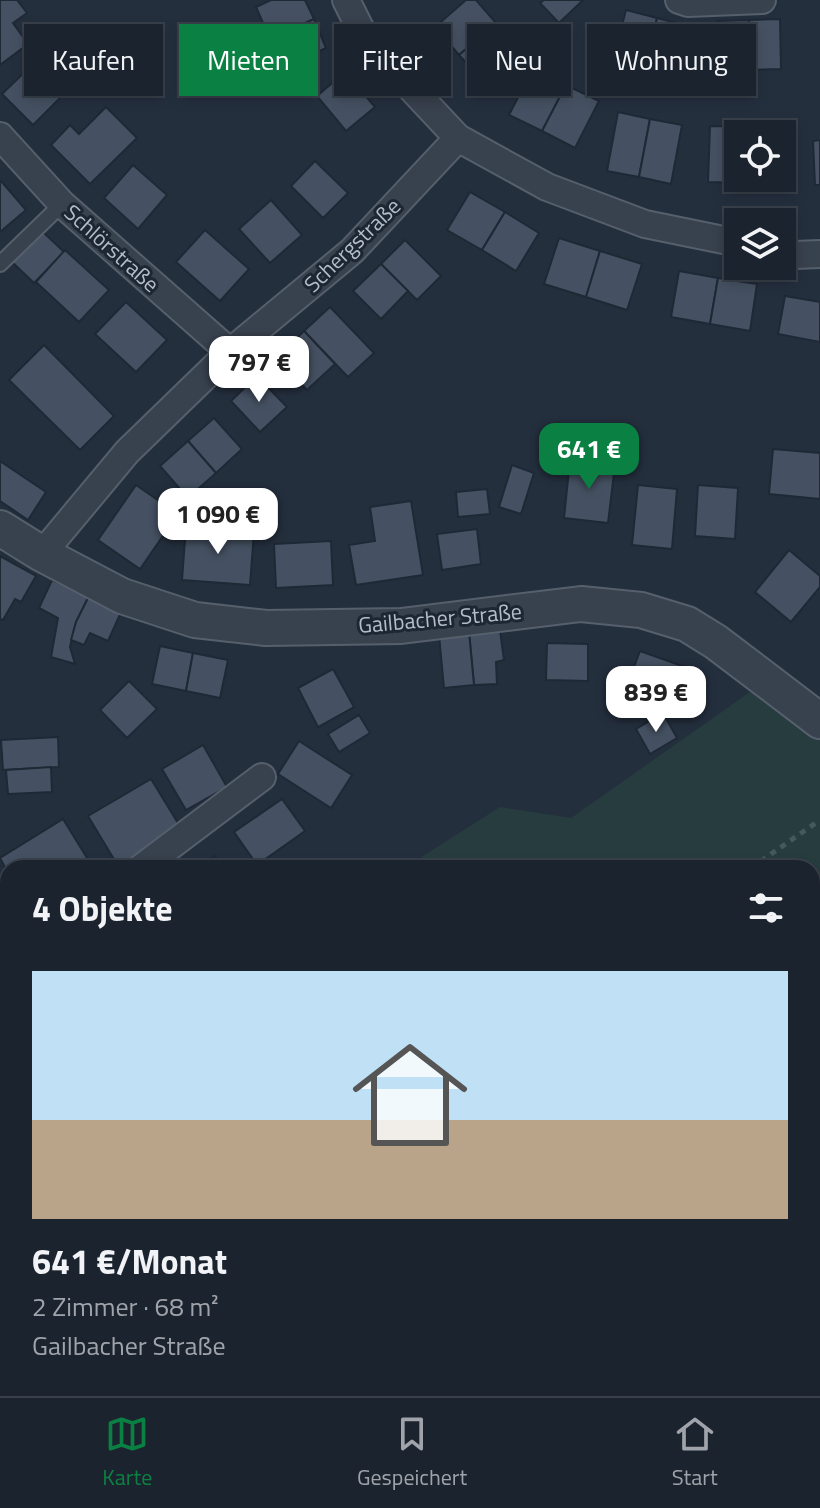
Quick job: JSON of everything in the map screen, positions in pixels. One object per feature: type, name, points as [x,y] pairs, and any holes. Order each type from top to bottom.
[{"type":"street","points":[[346,0],[366,40],[458,138],[547,187],[645,224],[724,240]]},
{"type":"street","points":[[679,0],[688,3],[762,0]]},
{"type":"street","name":"Schlörstraße","points":[[0,136],[62,204],[230,352]]},
{"type":"street","name":"Schergstraße","points":[[42,554],[127,452],[230,352],[352,251],[458,138]]},
{"type":"street","points":[[796,255],[820,254]]},
{"type":"street","name":"Gailbacher Straße","points":[[0,528],[122,596],[195,620],[266,628],[401,626],[581,604],[641,610],[687,624],[716,642],[820,721]]},
{"type":"street","points":[[152,860],[262,777]]},
{"type":"lane","points":[[0,264],[62,204]]},
{"type":"path","points":[[762,860],[820,820]]},
{"type":"green space","points":[[757,687],[820,738],[820,860],[417,860],[500,807],[571,818]]},
{"type":"building","points":[[0,0],[17,0],[27,13],[13,23],[24,38],[24,47],[0,65]]},
{"type":"building","points":[[271,0],[305,0],[314,19],[303,24],[263,24],[256,7]]},
{"type":"building","points":[[466,0],[476,0],[496,23],[467,24],[467,48],[459,55],[451,46],[451,24],[438,24]]},
{"type":"building","points":[[544,0],[583,0],[559,23],[540,3]]},
{"type":"building","points":[[626,10],[657,18],[656,24],[622,24]]},
{"type":"building","points":[[657,18],[680,24],[656,24]]},
{"type":"building","points":[[780,19],[781,69],[756,70],[756,24],[749,24],[749,20]]},
{"type":"building","points":[[749,20],[749,24],[717,24],[717,21]]},
{"type":"building","points":[[318,29],[326,48],[318,52]]},
{"type":"building","points":[[467,48],[467,64],[459,55]]},
{"type":"building","points":[[24,73],[24,96],[62,96],[33,125],[2,94]]},
{"type":"building","points":[[334,81],[334,96],[366,96],[375,107],[346,131],[318,95]]},
{"type":"building","points":[[571,87],[599,101],[575,148],[542,131],[560,96],[571,96]]},
{"type":"building","points":[[519,96],[560,96],[542,131],[509,115]]},
{"type":"building","points":[[106,107],[137,138],[90,184],[51,145],[70,125],[79,134]]},
{"type":"building","points":[[618,112],[650,119],[639,177],[607,171]]},
{"type":"building","points":[[650,119],[682,125],[671,184],[639,177]]},
{"type":"building","points":[[710,126],[724,126],[724,182],[708,182]]},
{"type":"building","points":[[820,140],[820,185],[815,185],[813,141]]},
{"type":"building","points":[[315,161],[348,193],[323,218],[291,186]]},
{"type":"building","points":[[133,165],[167,195],[138,229],[104,198]]},
{"type":"building","points":[[0,182],[26,210],[0,232]]},
{"type":"building","points":[[470,192],[505,212],[482,250],[447,230]]},
{"type":"building","points":[[271,200],[302,235],[270,263],[239,229]]},
{"type":"building","points":[[505,212],[539,233],[516,271],[482,250]]},
{"type":"building","points":[[205,230],[249,269],[220,301],[176,262]]},
{"type":"building","points":[[42,231],[64,252],[34,283],[12,262]]},
{"type":"building","points":[[559,238],[600,251],[586,297],[544,284]]},
{"type":"building","points":[[405,240],[441,276],[417,300],[381,264]]},
{"type":"building","points":[[65,250],[109,290],[79,322],[36,282]]},
{"type":"building","points":[[600,251],[642,264],[627,310],[586,297]]},
{"type":"building","points":[[381,264],[408,291],[381,319],[353,291]]},
{"type":"building","points":[[679,271],[718,278],[710,324],[671,317]]},
{"type":"building","points":[[718,278],[757,284],[750,331],[710,324]]},
{"type":"building","points":[[785,296],[820,302],[820,342],[778,334]]},
{"type":"building","points":[[126,302],[167,340],[136,372],[95,334]]},
{"type":"building","points":[[330,307],[374,353],[348,377],[304,331]]},
{"type":"building","points":[[304,331],[335,364],[307,390],[276,358]]},
{"type":"building","points":[[44,345],[114,416],[80,450],[9,380]]},
{"type":"building","points":[[257,376],[287,407],[260,432],[231,401]]},
{"type":"building","points":[[214,418],[242,449],[216,473],[188,441]]},
{"type":"building","points":[[188,441],[216,473],[188,498],[160,466]]},
{"type":"building","points":[[773,449],[820,453],[820,499],[769,494]]},
{"type":"building","points":[[570,460],[615,465],[608,523],[564,518]]},
{"type":"building","points":[[0,461],[46,492],[28,520],[0,501]]},
{"type":"building","points":[[512,465],[534,473],[521,514],[499,507]]},
{"type":"building","points":[[136,485],[178,514],[140,569],[98,540]]},
{"type":"building","points":[[638,485],[677,489],[672,549],[632,545]]},
{"type":"building","points":[[698,485],[738,488],[735,539],[695,536]]},
{"type":"building","points":[[487,489],[490,514],[458,517],[456,492]]},
{"type":"building","points":[[411,501],[423,575],[356,585],[349,545],[375,541],[370,507]]},
{"type":"building","points":[[186,526],[254,532],[250,585],[182,580]]},
{"type":"building","points":[[477,529],[481,564],[442,570],[437,534]]},
{"type":"building","points":[[331,541],[333,585],[276,588],[274,544]]},
{"type":"building","points":[[789,550],[820,576],[820,587],[791,622],[755,592]]},
{"type":"building","points":[[0,556],[36,576],[21,602],[15,599],[3,620],[0,619]]},
{"type":"building","points":[[52,580],[89,596],[76,622],[70,647],[75,664],[51,657],[58,618],[39,608]]},
{"type":"building","points":[[89,596],[122,610],[108,641],[90,633],[84,645],[71,640]]},
{"type":"building","points":[[500,630],[504,660],[496,662],[497,684],[474,685],[469,632]]},
{"type":"building","points":[[469,632],[474,685],[444,688],[439,635]]},
{"type":"building","points":[[547,643],[588,644],[588,681],[546,680]]},
{"type":"building","points":[[160,646],[193,653],[186,691],[152,684]]},
{"type":"building","points":[[640,651],[685,667],[674,699],[628,683]]},
{"type":"building","points":[[193,653],[228,660],[220,698],[186,691]]},
{"type":"building","points":[[333,669],[354,707],[318,727],[298,688]]},
{"type":"building","points":[[129,681],[157,709],[127,738],[100,710]]},
{"type":"building","points":[[663,713],[677,738],[650,754],[636,729]]},
{"type":"building","points":[[359,715],[370,733],[339,752],[328,734]]},
{"type":"building","points":[[58,737],[59,767],[3,770],[1,740]]},
{"type":"building","points":[[299,741],[352,775],[331,808],[278,774]]},
{"type":"building","points":[[203,745],[227,787],[186,810],[162,769]]},
{"type":"building","points":[[51,767],[52,792],[8,794],[6,770]]},
{"type":"building","points":[[151,779],[181,828],[128,860],[114,860],[88,816]]},
{"type":"building","points":[[282,799],[305,831],[264,860],[254,860],[234,832]]},
{"type":"building","points":[[63,819],[88,860],[1,860]]}]
